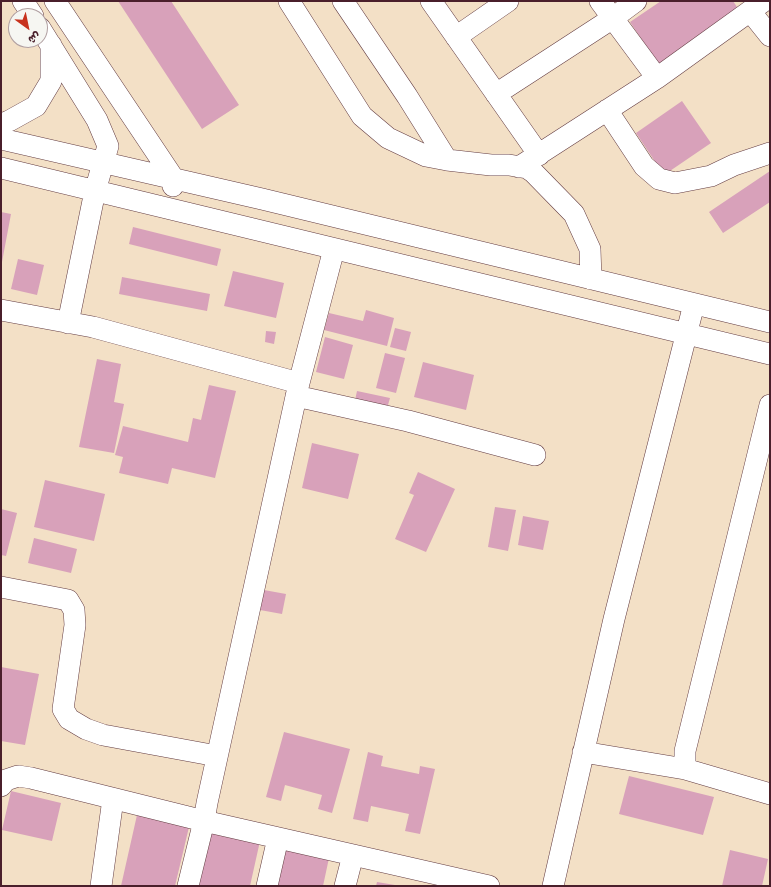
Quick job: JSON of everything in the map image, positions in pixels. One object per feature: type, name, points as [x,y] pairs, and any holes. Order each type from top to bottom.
[{"type":"street","points":[[55,1],[174,179],[169,209]]},
{"type":"street","points":[[289,1],[362,116],[388,138],[426,156],[447,160],[527,168],[533,172],[574,214],[590,249],[591,279]]},
{"type":"street","points":[[343,1],[407,96],[447,160]]},
{"type":"street","points":[[432,1],[538,155]]},
{"type":"street","points":[[456,37],[508,1]]},
{"type":"street","points":[[600,1],[657,78]]},
{"type":"street","points":[[496,94],[613,18],[636,1]]},
{"type":"street","points":[[519,167],[657,78],[758,4],[770,36]]},
{"type":"street","points":[[48,41],[97,120],[108,146],[95,191],[68,323]]},
{"type":"street","points":[[1,124],[36,106],[51,81],[47,48]]},
{"type":"street","points":[[607,110],[644,166],[659,179],[675,183],[711,176],[734,165],[770,153]]},
{"type":"street","points":[[1,139],[262,198],[770,322]]},
{"type":"street","points":[[1,168],[770,354]]},
{"type":"street","points":[[188,886],[204,821],[298,390],[334,249]]},
{"type":"street","points":[[552,886],[614,619],[694,304]]},
{"type":"street","points":[[1,310],[93,327],[298,390],[535,455]]},
{"type":"street","points":[[685,769],[685,751],[770,405]]},
{"type":"street","points":[[1,587],[68,600],[74,610],[75,625],[63,709],[69,719],[86,729],[103,735],[217,756]]},
{"type":"street","points":[[584,752],[685,769],[770,794]]},
{"type":"street","points":[[1,786],[6,780],[18,776],[31,778],[204,821],[489,886]]},
{"type":"street","points":[[101,886],[113,798]]},
{"type":"street","points":[[266,886],[278,838]]},
{"type":"street","points":[[345,886],[353,855]]},
{"type":"building","points":[[118,1],[171,1],[239,105],[202,129]]},
{"type":"building","points":[[661,1],[733,1],[741,13],[660,67],[630,22]]},
{"type":"building","points":[[682,101],[711,143],[664,175],[636,133]]},
{"type":"building","points":[[770,171],[770,202],[723,233],[709,212]]},
{"type":"building","points":[[1,212],[11,214],[2,262],[1,262]]},
{"type":"building","points":[[133,227],[221,249],[217,266],[129,244]]},
{"type":"building","points":[[18,259],[44,265],[37,295],[11,289]]},
{"type":"building","points":[[233,271],[284,283],[276,318],[224,306]]},
{"type":"building","points":[[122,277],[210,294],[207,311],[119,294]]},
{"type":"building","points":[[366,310],[394,318],[387,346],[324,330],[329,313],[363,321]]},
{"type":"building","points":[[395,328],[411,332],[406,351],[390,347]]},
{"type":"building","points":[[266,331],[276,332],[274,344],[265,342]]},
{"type":"building","points":[[325,337],[353,345],[344,379],[316,372]]},
{"type":"building","points":[[385,353],[405,358],[396,393],[376,388]]},
{"type":"building","points":[[97,359],[121,364],[114,402],[124,404],[114,453],[79,447]]},
{"type":"building","points":[[423,362],[474,375],[466,410],[414,397]]},
{"type":"building","points":[[209,385],[236,391],[215,478],[172,468],[168,484],[119,473],[123,457],[115,455],[123,426],[188,442],[193,418],[201,420]]},
{"type":"building","points":[[357,391],[390,398],[386,412],[354,405]]},
{"type":"building","points":[[312,443],[359,454],[348,499],[302,488]]},
{"type":"building","points":[[418,472],[455,489],[426,552],[395,539],[414,495],[409,493]]},
{"type":"building","points":[[45,480],[105,494],[94,541],[34,527]]},
{"type":"building","points":[[495,507],[516,510],[508,551],[488,547]]},
{"type":"building","points":[[1,509],[17,513],[6,556],[1,555]]},
{"type":"building","points":[[523,516],[549,521],[543,550],[518,545]]},
{"type":"building","points":[[34,538],[77,549],[71,573],[28,563]]},
{"type":"building","points":[[264,590],[286,594],[282,614],[260,610]]},
{"type":"building","points":[[1,667],[39,674],[25,745],[1,741]]},
{"type":"building","points":[[284,732],[350,749],[332,813],[318,809],[322,795],[285,785],[281,801],[266,797]]},
{"type":"building","points":[[368,752],[383,756],[381,766],[419,774],[420,766],[435,769],[420,834],[405,831],[409,814],[371,806],[368,822],[353,819]]},
{"type":"building","points":[[629,776],[714,797],[703,835],[619,814]]},
{"type":"building","points":[[11,791],[61,803],[52,841],[2,830]]},
{"type":"building","points":[[137,815],[189,827],[175,886],[121,886]]},
{"type":"building","points":[[208,830],[260,841],[250,886],[196,886]]},
{"type":"building","points":[[278,848],[329,858],[323,886],[270,886]]},
{"type":"building","points":[[730,850],[768,859],[762,886],[722,886]]},
{"type":"building","points":[[377,882],[395,885],[376,886]]}]
